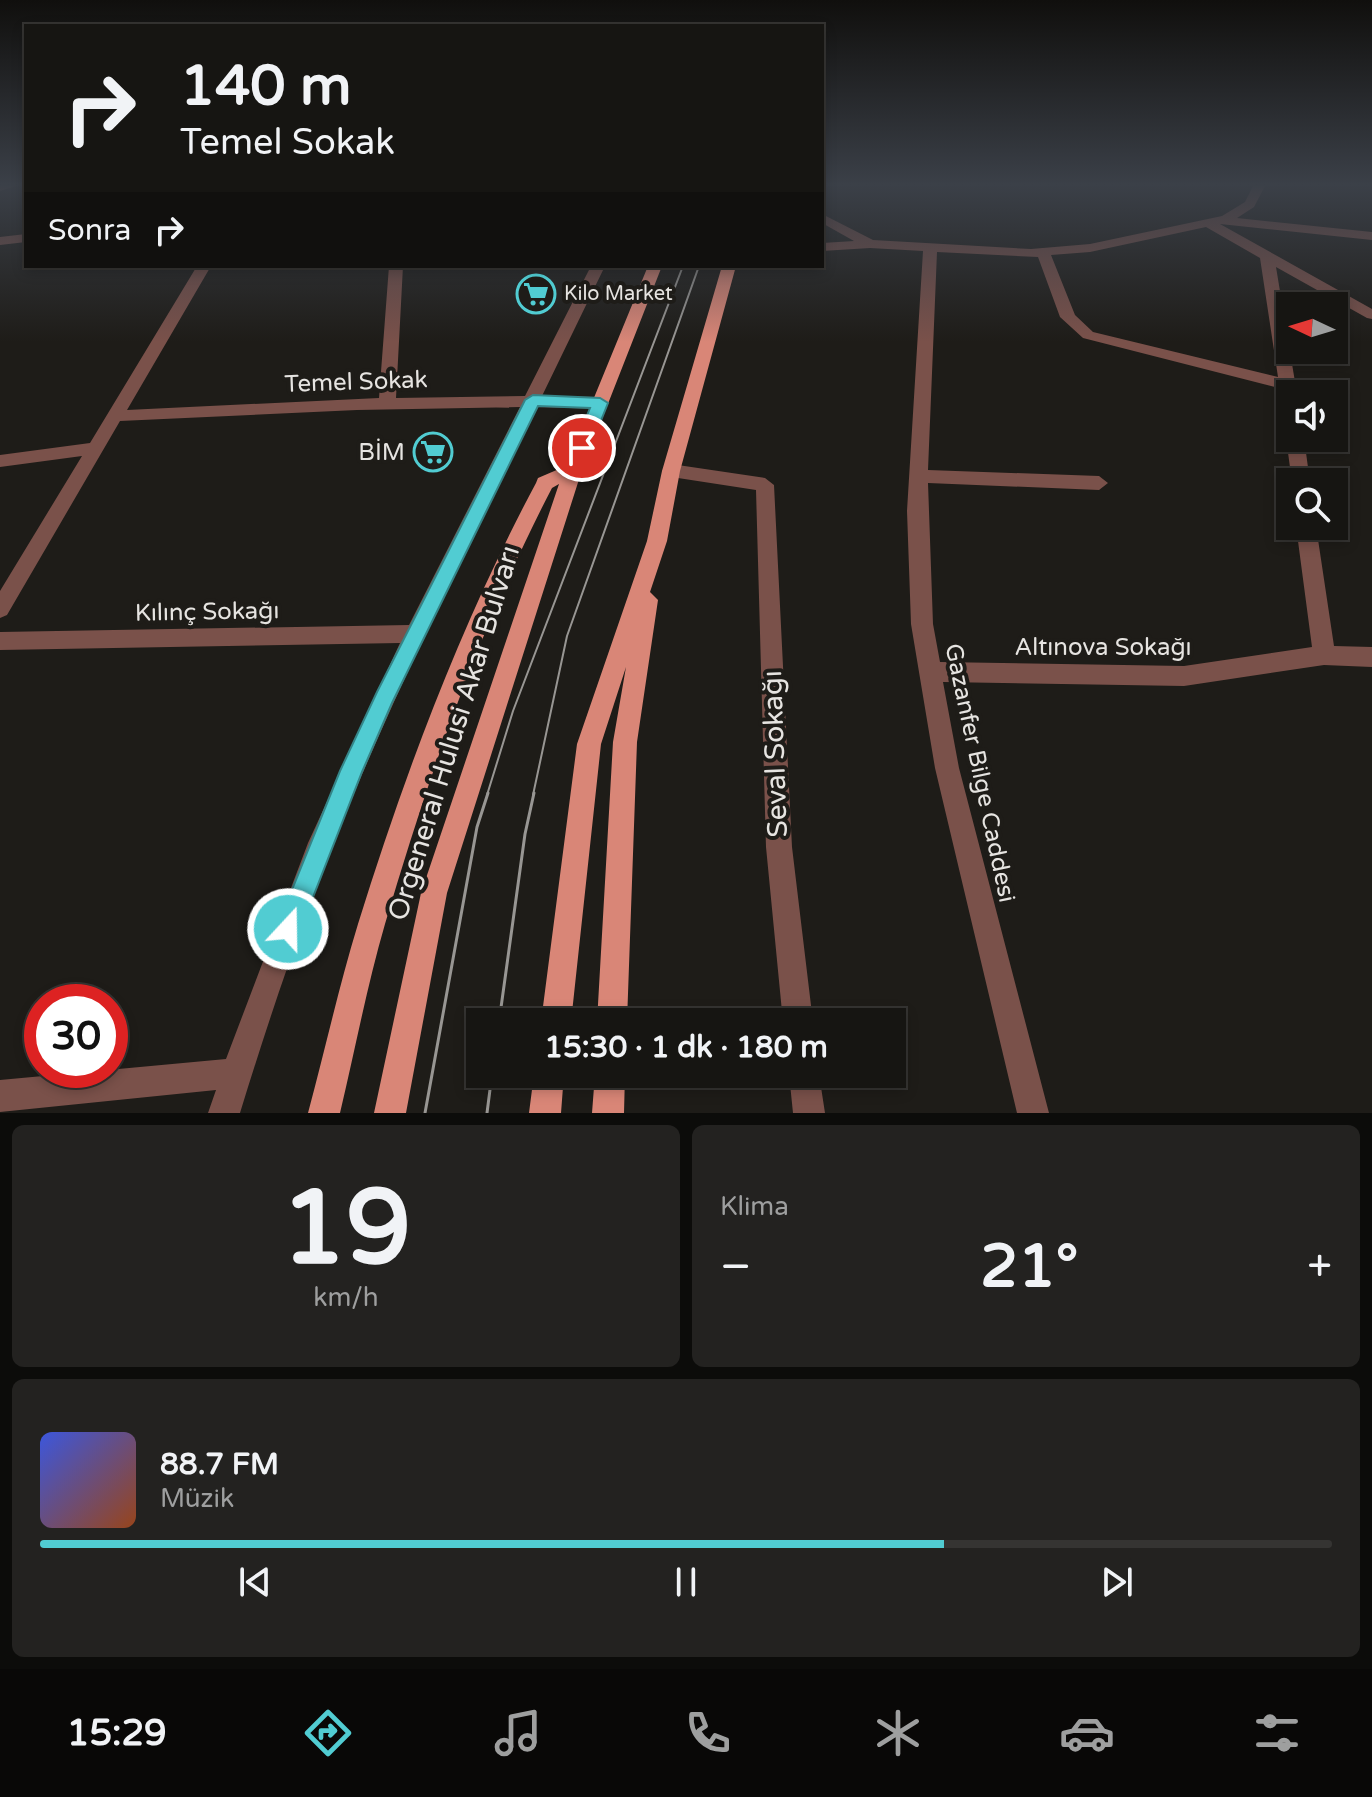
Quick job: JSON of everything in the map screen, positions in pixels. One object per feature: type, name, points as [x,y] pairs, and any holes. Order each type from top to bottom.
[{"type":"main road","name":"Orgeneral Hulusi Akar Bulvarı","points":[[390,1113],[434,893],[573,470],[654,268]]},
{"type":"main road","points":[[613,1008],[625,742],[671,471],[728,268]]},
{"type":"main road","name":"Orgeneral Hulusi Akar Bulvarı","points":[[324,1113],[371,926],[437,723],[516,538],[545,483],[573,470]]},
{"type":"main road","points":[[558,1008],[589,744],[657,541]]},
{"type":"main road","points":[[545,1113],[548,1088]]},
{"type":"main road","points":[[608,1113],[609,1088]]},
{"type":"street","points":[[0,241],[24,238]]},
{"type":"street","points":[[859,238],[870,244]]},
{"type":"street","points":[[824,247],[870,244],[1043,252],[1090,248],[1140,238]]},
{"type":"street","points":[[1235,238],[1372,315]]},
{"type":"street","name":"Gazanfer Bilge Caddesi","points":[[930,247],[917,564],[929,672],[947,768],[1033,1113]]},
{"type":"street","points":[[1043,252],[1068,317],[1088,335],[1276,382]]},
{"type":"street","points":[[1267,256],[1286,380]]},
{"type":"street","points":[[0,609],[203,268]]},
{"type":"street","points":[[387,404],[396,268]]},
{"type":"street","points":[[224,1113],[317,854],[351,771],[415,634],[597,268]]},
{"type":"street","name":"Temel Sokak","points":[[115,416],[533,400],[600,403]]},
{"type":"street","points":[[0,461],[96,448]]},
{"type":"street","name":"Seval Sokağı","points":[[671,471],[765,485],[779,847],[796,1008]]},
{"type":"street","points":[[919,476],[1099,483]]},
{"type":"street","points":[[1308,540],[1324,655]]},
{"type":"street","name":"Kılınç Sokağı","points":[[0,641],[415,634]]},
{"type":"street","name":"Altınova Sokağı","points":[[929,672],[1184,676],[1324,655],[1372,657]]},
{"type":"street","points":[[0,1096],[237,1073]]},
{"type":"street","points":[[806,1088],[809,1113]]},
{"type":"tram line","points":[[487,795],[513,711],[682,268]]},
{"type":"tram line","points":[[533,795],[567,636],[698,268]]},
{"type":"tram line","points":[[425,1113],[477,827],[488,793]]},
{"type":"tram line","points":[[501,1008],[525,834],[534,793]]},
{"type":"tram line","points":[[487,1113],[490,1088]]},
{"type":"place","name":"Kilo Market","points":[[536,294]]},
{"type":"place","name":"BİM","points":[[433,452]]},
{"type":"route","points":[[288,929],[351,771],[384,698],[533,400],[600,403],[582,448]]}]
